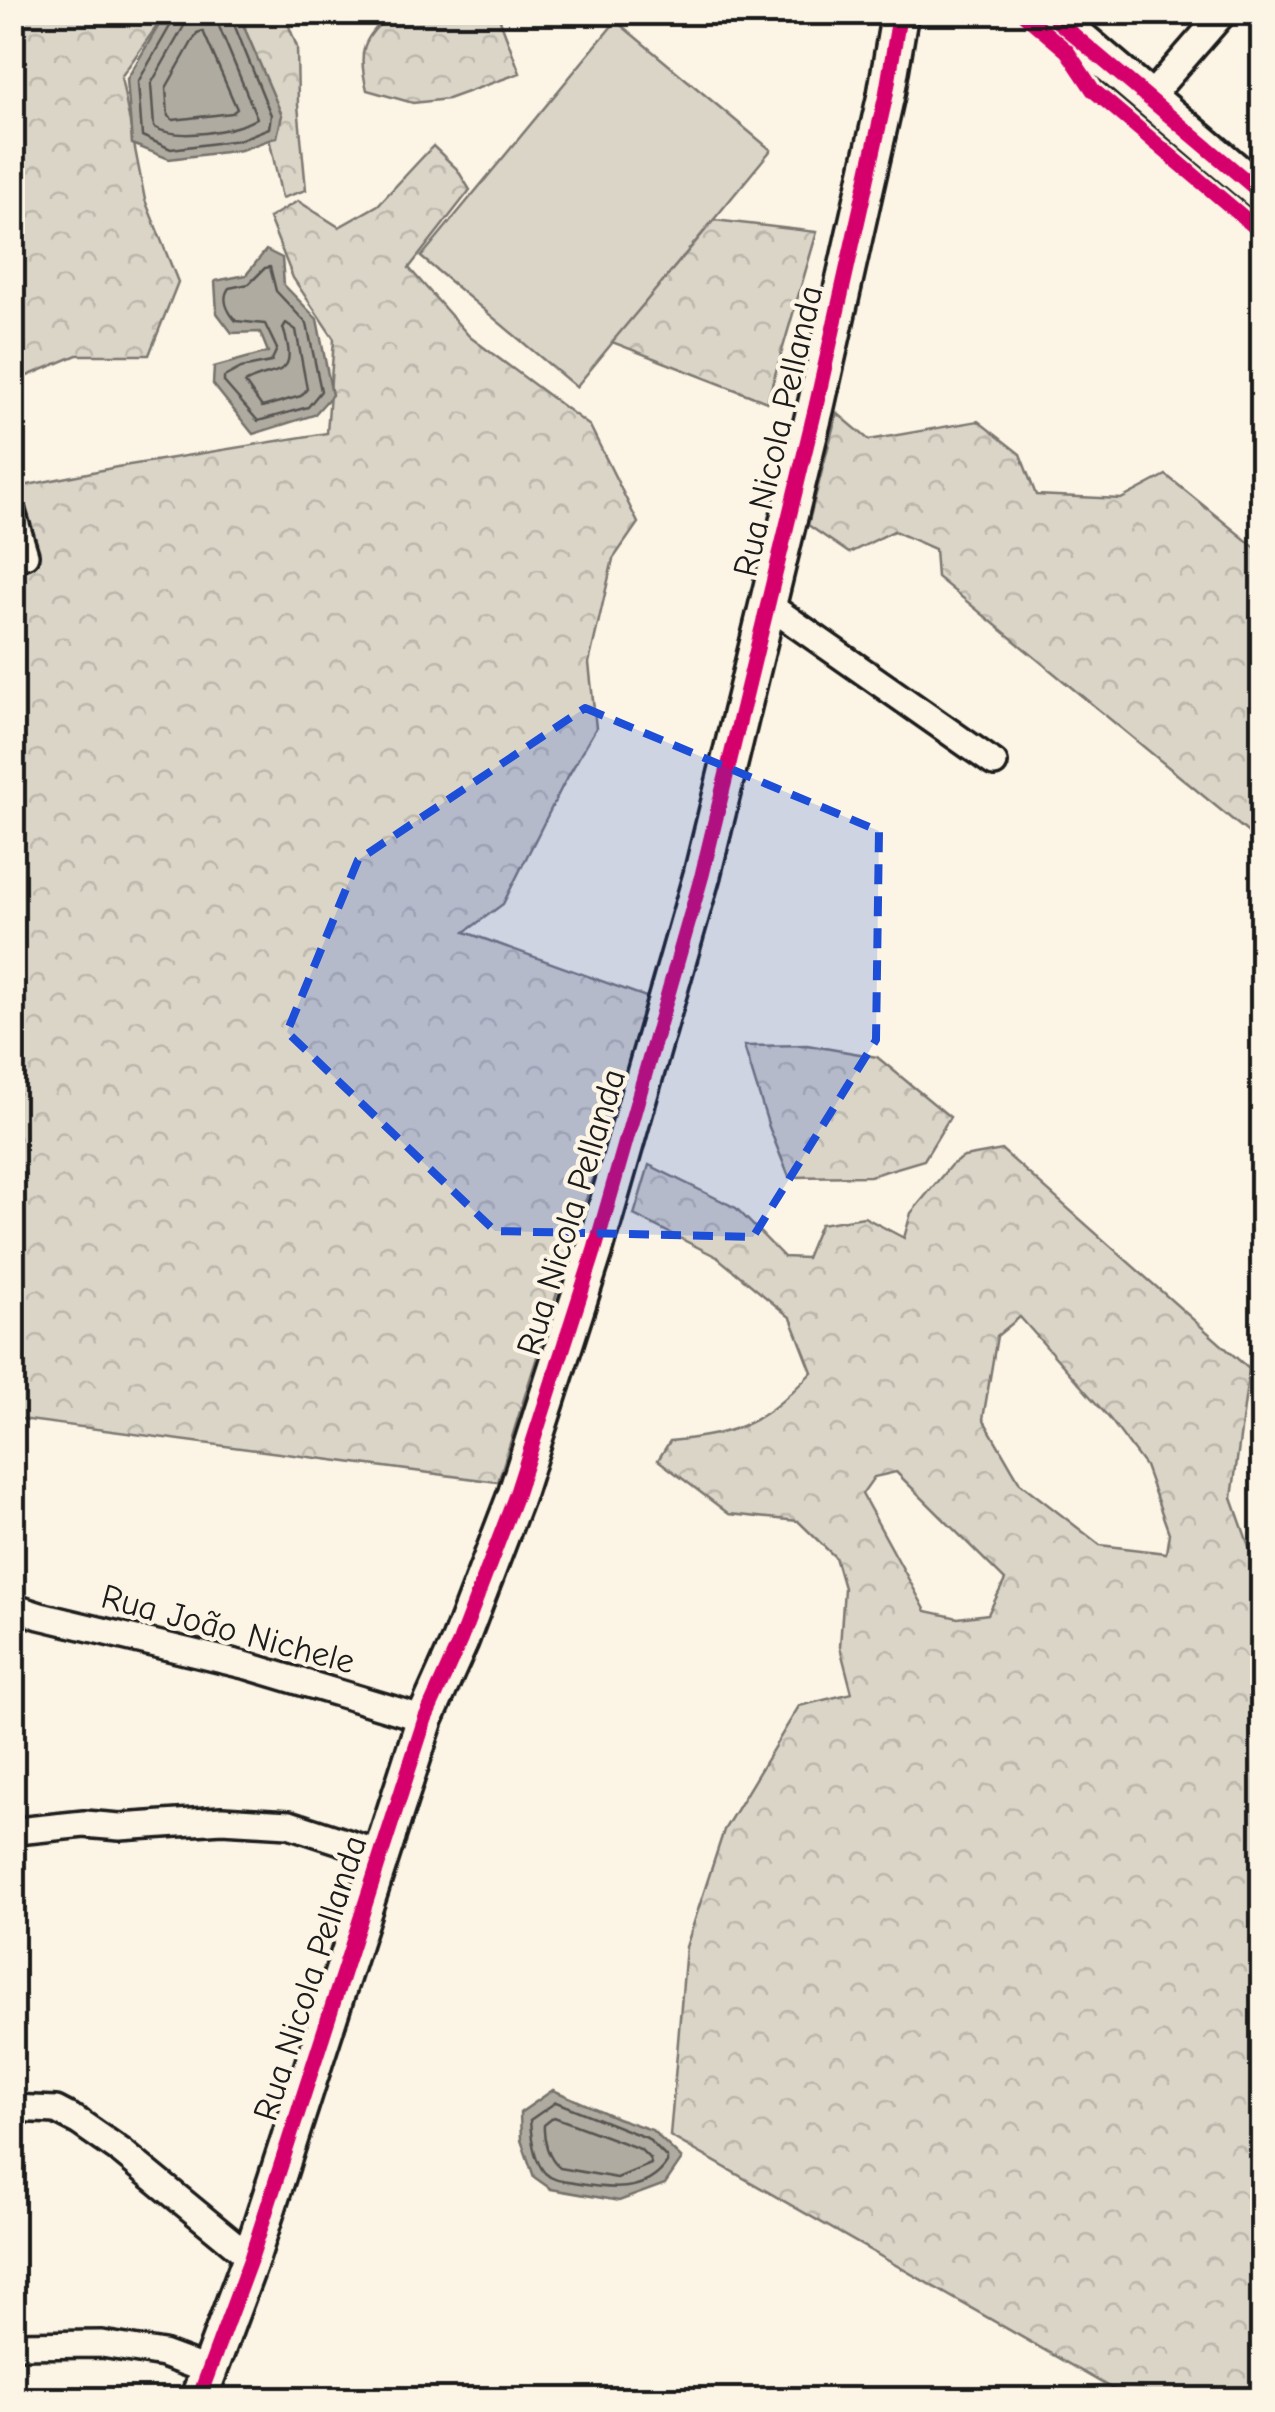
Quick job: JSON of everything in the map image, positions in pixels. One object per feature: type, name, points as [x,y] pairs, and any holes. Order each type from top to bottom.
[{"type":"main road","name":"Rua Nicola Pellanda","points":[[204,2385],[251,2258],[426,1719],[516,1495],[596,1249],[702,875],[882,114],[900,12]]},
{"type":"main road","points":[[1048,12],[1262,194]]},
{"type":"street","points":[[1149,98],[1224,12]]},
{"type":"street","points":[[12,512],[25,555]]},
{"type":"street","points":[[767,604],[994,762]]},
{"type":"street","name":"Rua João Nichele","points":[[12,1607],[248,1666],[426,1719]]},
{"type":"street","points":[[16,1831],[84,1824],[120,1827],[222,1820],[289,1824],[382,1854]]},
{"type":"street","points":[[12,2108],[56,2110],[80,2122],[251,2258]]},
{"type":"street","points":[[12,2345],[102,2344],[162,2354],[204,2385]]},
{"type":"highlighted area","points":[[585,708],[879,831],[876,1040],[753,1237],[495,1231],[287,1032],[358,860]]},
{"type":"green space","points":[[497,12],[520,73],[448,99],[413,103],[367,90],[362,65],[364,47],[392,13]]},
{"type":"green space","points":[[13,13],[166,13],[121,77],[145,200],[178,282],[149,355],[77,355],[13,382]]},
{"type":"green space","points":[[242,13],[284,13],[297,47],[306,190],[282,198]]},
{"type":"green space","points":[[616,21],[771,150],[576,387],[421,257]]},
{"type":"green space","points":[[433,146],[457,169],[470,190],[409,268],[470,337],[590,426],[638,523],[613,559],[589,663],[596,728],[503,904],[465,932],[649,998],[498,1482],[13,1418],[13,488],[327,433],[334,339],[293,278],[269,218],[298,201],[339,227],[378,205]]},
{"type":"green space","points":[[714,220],[817,232],[767,402],[612,342]]},
{"type":"green space","points":[[837,413],[869,440],[978,421],[1020,454],[1036,495],[1121,499],[1166,475],[1262,553],[1262,844],[937,577],[935,549],[894,531],[849,553],[808,525]]},
{"type":"green space","points":[[807,1045],[877,1057],[950,1117],[924,1160],[870,1176],[789,1177],[744,1046]]},
{"type":"green space","points":[[1002,1150],[1249,1369],[1232,1498],[1262,1583],[1262,2399],[1130,2399],[670,2136],[686,1947],[724,1830],[799,1706],[852,1693],[840,1647],[844,1588],[835,1557],[798,1521],[729,1514],[658,1460],[670,1441],[715,1434],[764,1415],[812,1372],[791,1318],[717,1257],[634,1215],[649,1165],[736,1208],[784,1257],[806,1258],[820,1224],[864,1217],[904,1238],[911,1213],[951,1165],[964,1157]],"holes":[[[1020,1317],[1110,1419],[1145,1466],[1169,1533],[1166,1553],[1100,1545],[1020,1483],[983,1419],[997,1336]],[[896,1472],[1005,1580],[988,1614],[958,1618],[926,1611],[862,1494],[874,1477]]]},
{"type":"water","points":[[166,13],[238,13],[282,115],[277,137],[241,150],[169,159],[132,144],[127,79]]},
{"type":"water","points":[[266,250],[282,258],[284,285],[317,319],[332,395],[314,415],[253,434],[213,384],[214,367],[268,352],[260,332],[232,333],[217,313],[215,281],[246,275]]},
{"type":"water","points":[[553,2090],[652,2130],[682,2159],[665,2184],[619,2201],[551,2189],[534,2177],[521,2140],[520,2113]]},
{"type":"cycle path","points":[[198,2400],[251,2258],[425,1719],[460,1641],[516,1495],[595,1249],[702,875],[816,406],[886,95],[900,12]]},
{"type":"cycle path","points":[[1021,12],[1067,51],[1093,90],[1262,233]]},
{"type":"cycle path","points":[[1056,20],[1262,194]]}]
